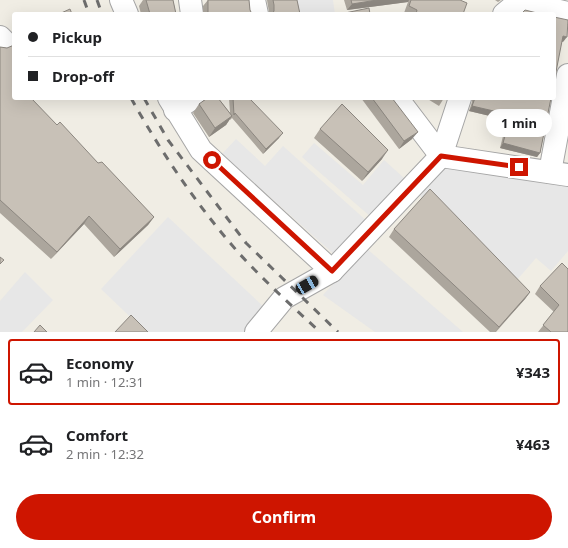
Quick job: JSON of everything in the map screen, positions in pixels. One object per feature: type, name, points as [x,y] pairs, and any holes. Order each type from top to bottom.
[{"type":"street","points":[[121,0],[126,12]]},
{"type":"street","points":[[190,0],[192,12]]},
{"type":"street","points":[[254,0],[257,12]]},
{"type":"street","points":[[515,5],[568,13]]},
{"type":"street","points":[[0,37],[4,41],[0,44]]},
{"type":"street","points":[[399,100],[441,156],[559,173],[568,75]]},
{"type":"street","points":[[256,332],[284,298],[332,271],[441,156],[459,100]]},
{"type":"street","points":[[179,102],[202,150],[332,271]]},
{"type":"shaded area","points":[[296,0],[333,0],[335,12],[299,12]]},
{"type":"shaded area","points":[[236,139],[265,166],[283,146],[368,222],[337,257],[222,154]]},
{"type":"shaded area","points":[[314,143],[363,185],[384,160],[404,178],[371,217],[302,157]]},
{"type":"shaded area","points":[[446,166],[568,182],[568,251],[551,271],[536,258],[517,280],[420,196]]},
{"type":"shaded area","points":[[168,217],[266,309],[245,332],[146,332],[101,289]]},
{"type":"shaded area","points":[[366,248],[463,332],[375,332],[323,295]]},
{"type":"shaded area","points":[[25,272],[53,300],[22,332],[0,332],[0,301]]},
{"type":"building","points":[[146,0],[173,0],[176,12],[149,12]]},
{"type":"building","points":[[208,0],[249,0],[251,12],[208,12]]},
{"type":"building","points":[[273,0],[297,0],[300,12],[273,12]]},
{"type":"building","points":[[351,0],[377,0],[352,4]]},
{"type":"building","points":[[411,0],[460,0],[467,3],[464,12],[416,12],[417,10],[409,6]]},
{"type":"building","points":[[369,8],[370,12],[350,12]]},
{"type":"building","points":[[70,9],[71,12],[63,12]]},
{"type":"building","points":[[556,17],[568,20],[567,37],[563,36],[556,72]]},
{"type":"building","points":[[12,46],[12,100],[33,100],[57,125],[60,122],[98,163],[102,162],[154,217],[120,249],[89,216],[57,252],[0,200],[0,47],[7,48]]},
{"type":"building","points":[[204,100],[220,100],[232,116],[215,128],[199,104]]},
{"type":"building","points":[[233,100],[251,100],[283,133],[266,149],[235,113],[234,115]]},
{"type":"building","points":[[373,100],[394,100],[418,132],[404,141]]},
{"type":"building","points":[[474,100],[551,100],[540,153],[503,143],[511,115],[472,106]]},
{"type":"building","points":[[342,104],[388,150],[368,172],[320,129]]},
{"type":"building","points":[[430,189],[530,292],[499,327],[394,229]]},
{"type":"building","points":[[0,257],[4,260],[0,264]]},
{"type":"building","points":[[562,263],[568,269],[568,332],[551,332],[543,325],[559,305],[540,286]]},
{"type":"building","points":[[131,315],[148,332],[115,332]]},
{"type":"building","points":[[40,325],[47,332],[34,332]]},
{"type":"railway","points":[[84,0],[88,12]]},
{"type":"railway","points":[[97,0],[101,12]]},
{"type":"railway","points":[[132,100],[154,138],[207,215],[257,272],[320,332]]},
{"type":"railway","points":[[145,100],[168,140],[246,243],[338,332]]},
{"type":"route","points":[[212,160],[332,271],[441,156],[519,167]]}]
